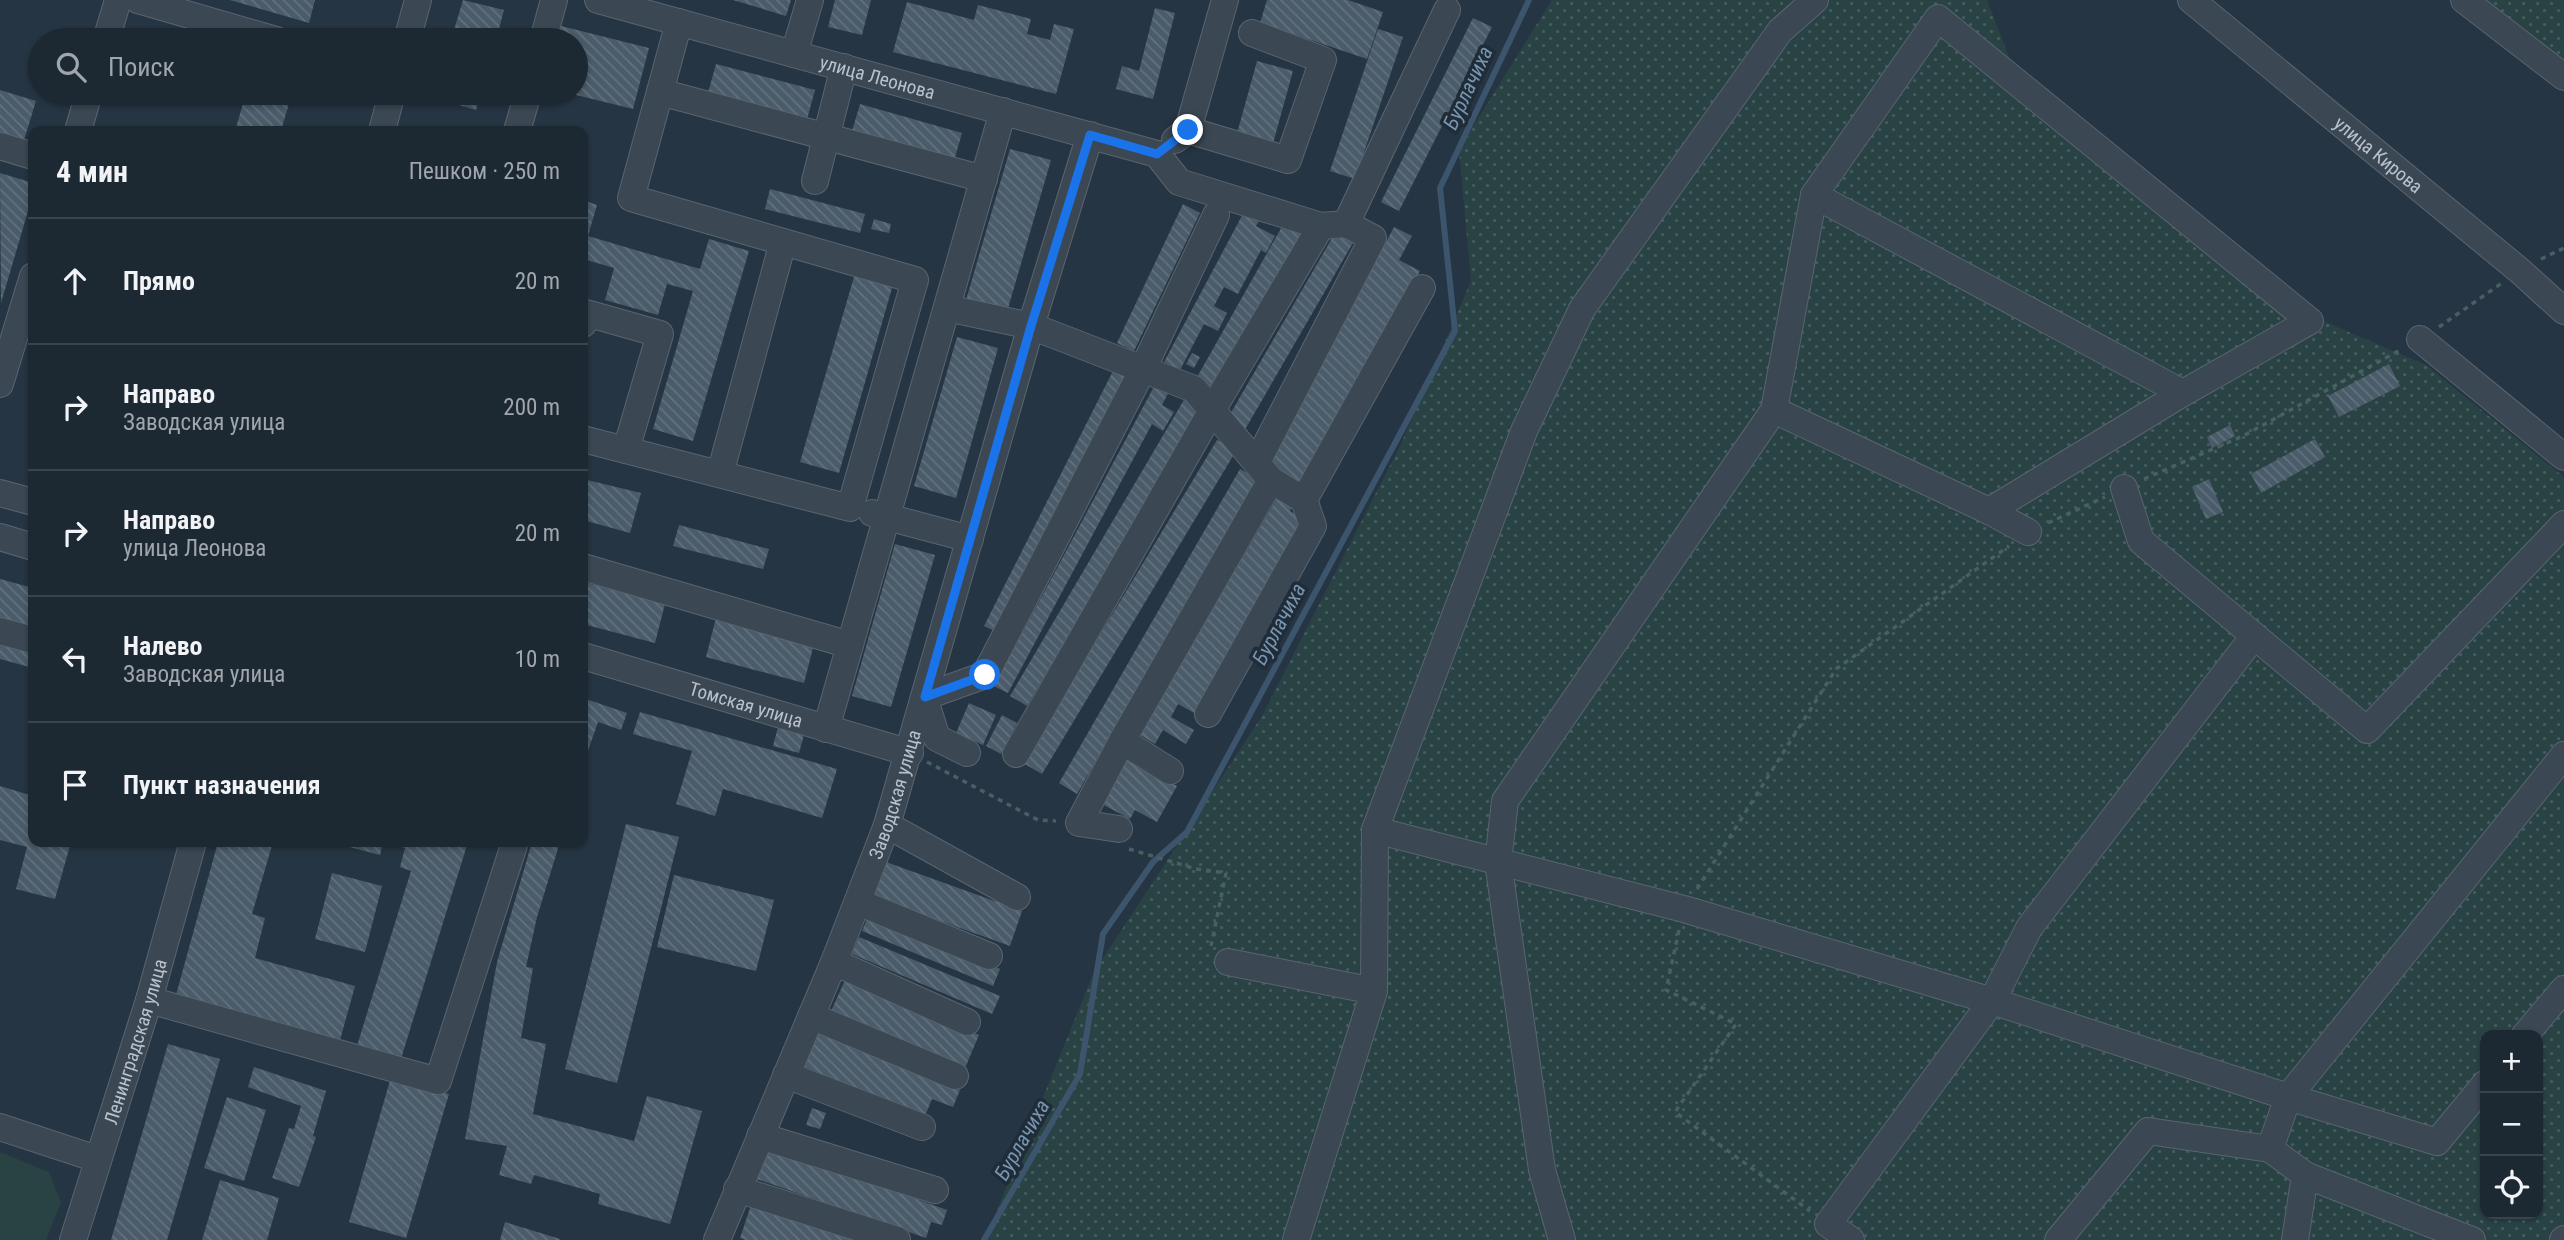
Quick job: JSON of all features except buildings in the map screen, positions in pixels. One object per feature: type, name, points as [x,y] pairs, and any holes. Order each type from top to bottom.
[{"type":"street","points":[[110,28],[118,0]]},
{"type":"street","points":[[138,0],[235,28]]},
{"type":"street","points":[[410,28],[418,0]]},
{"type":"street","points":[[546,28],[554,0]]},
{"type":"street","points":[[794,54],[810,0]]},
{"type":"street","points":[[1124,839],[1079,823],[1264,471],[1373,238],[1179,183],[1157,154],[1188,130],[1225,0]]},
{"type":"street","points":[[1296,1240],[1374,991],[1375,830],[1524,431],[1582,309],[1780,31],[1815,0]]},
{"type":"street","name":"улица Кирова","points":[[2191,0],[2520,271],[2564,311]]},
{"type":"street","points":[[2464,0],[2564,77]]},
{"type":"street","name":"улица Леонова","points":[[612,2],[1157,154]]},
{"type":"street","points":[[1016,754],[1211,412],[1333,225],[1447,10]]},
{"type":"street","points":[[1562,1240],[1542,1170],[1498,862],[1505,801],[1774,410],[1814,195],[1938,18],[2309,321],[2183,393],[1989,511]]},
{"type":"street","points":[[679,22],[631,198],[915,280],[949,298],[1031,326],[1194,389],[1264,471],[1304,500],[1313,526],[1208,714]]},
{"type":"street","points":[[1188,130],[1288,160],[1323,60],[1251,33]]},
{"type":"street","points":[[815,181],[844,68]]},
{"type":"street","points":[[660,92],[984,179]]},
{"type":"street","points":[[79,126],[86,105]]},
{"type":"street","points":[[383,126],[390,105]]},
{"type":"street","points":[[518,126],[525,105]]},
{"type":"street","points":[[826,729],[1003,111]]},
{"type":"street","name":"Заводская улица","points":[[717,1240],[834,962],[887,825],[910,753],[1031,326],[1090,135]]},
{"type":"street","points":[[0,146],[28,154]]},
{"type":"street","points":[[1814,195],[2183,393]]},
{"type":"street","points":[[967,754],[937,738],[925,697],[985,675],[1143,369],[1216,215]]},
{"type":"street","points":[[720,474],[783,242]]},
{"type":"street","points":[[850,508],[915,280]]},
{"type":"street","points":[[1304,500],[1422,288]]},
{"type":"street","points":[[0,384],[28,292]]},
{"type":"street","points":[[588,314],[660,334],[626,450]]},
{"type":"street","points":[[2420,339],[2564,457]]},
{"type":"street","points":[[1774,410],[1989,511],[2028,533]]},
{"type":"street","points":[[588,440],[970,539]]},
{"type":"street","points":[[2124,488],[2141,541],[2367,730],[2564,524]]},
{"type":"street","points":[[0,493],[28,501]]},
{"type":"street","points":[[0,537],[28,545]]},
{"type":"street","points":[[588,568],[850,645]]},
{"type":"street","points":[[0,631],[28,639]]},
{"type":"street","points":[[1851,1240],[1828,1224],[1992,1002],[2029,928],[2254,636]]},
{"type":"street","name":"Томская улица","points":[[588,658],[910,753]]},
{"type":"street","points":[[1122,741],[1170,771]]},
{"type":"street","points":[[2270,1149],[2288,1097],[2564,755]]},
{"type":"street","points":[[887,825],[1017,897]]},
{"type":"street","points":[[1375,830],[1684,909],[1992,1002],[2437,1142],[2480,1090]]},
{"type":"street","name":"Ленинградская улица","points":[[73,1240],[149,1000],[192,847]]},
{"type":"street","points":[[149,1000],[438,1081],[513,847]]},
{"type":"street","points":[[858,902],[989,956]]},
{"type":"street","points":[[834,962],[967,1022]]},
{"type":"street","points":[[1228,962],[1374,991]]},
{"type":"street","points":[[2529,1030],[2564,989]]},
{"type":"street","points":[[811,1016],[955,1076]]},
{"type":"street","points":[[786,1075],[922,1127]]},
{"type":"street","points":[[0,1127],[97,1159]]},
{"type":"street","points":[[2058,1240],[2148,1131],[2270,1149],[2305,1175],[2472,1240]]},
{"type":"street","points":[[760,1136],[935,1190]]},
{"type":"street","points":[[2295,1240],[2305,1175]]},
{"type":"street","points":[[737,1189],[897,1240]]},
{"type":"path","points":[[1828,1224],[1675,1112],[1735,1024],[1667,990],[1684,909],[1836,669],[2028,533],[2243,436],[2420,339],[2520,271],[2564,248]]},
{"type":"path","points":[[910,753],[1038,820],[1079,823]]},
{"type":"path","points":[[1124,839],[1196,869],[1226,873],[1211,946],[1228,962]]},
{"type":"green space","points":[[1552,0],[1987,0],[2020,86],[2288,306],[2426,365],[2564,477],[2564,1240],[985,1240],[1094,972],[1262,716],[1401,444],[1471,281],[1459,149]]},
{"type":"green space","points":[[2454,0],[2564,0],[2564,91],[2543,68]]},
{"type":"green space","points":[[0,1152],[49,1172],[61,1203],[46,1240],[0,1240]]},
{"type":"waterway","name":"Бурлачиха","points":[[984,1240],[1080,1074],[1103,934],[1153,862],[1187,832],[1455,331],[1440,188],[1529,0]]},
{"type":"route","points":[[985,675],[925,697],[1031,326],[1090,135],[1157,154],[1188,130]]}]
